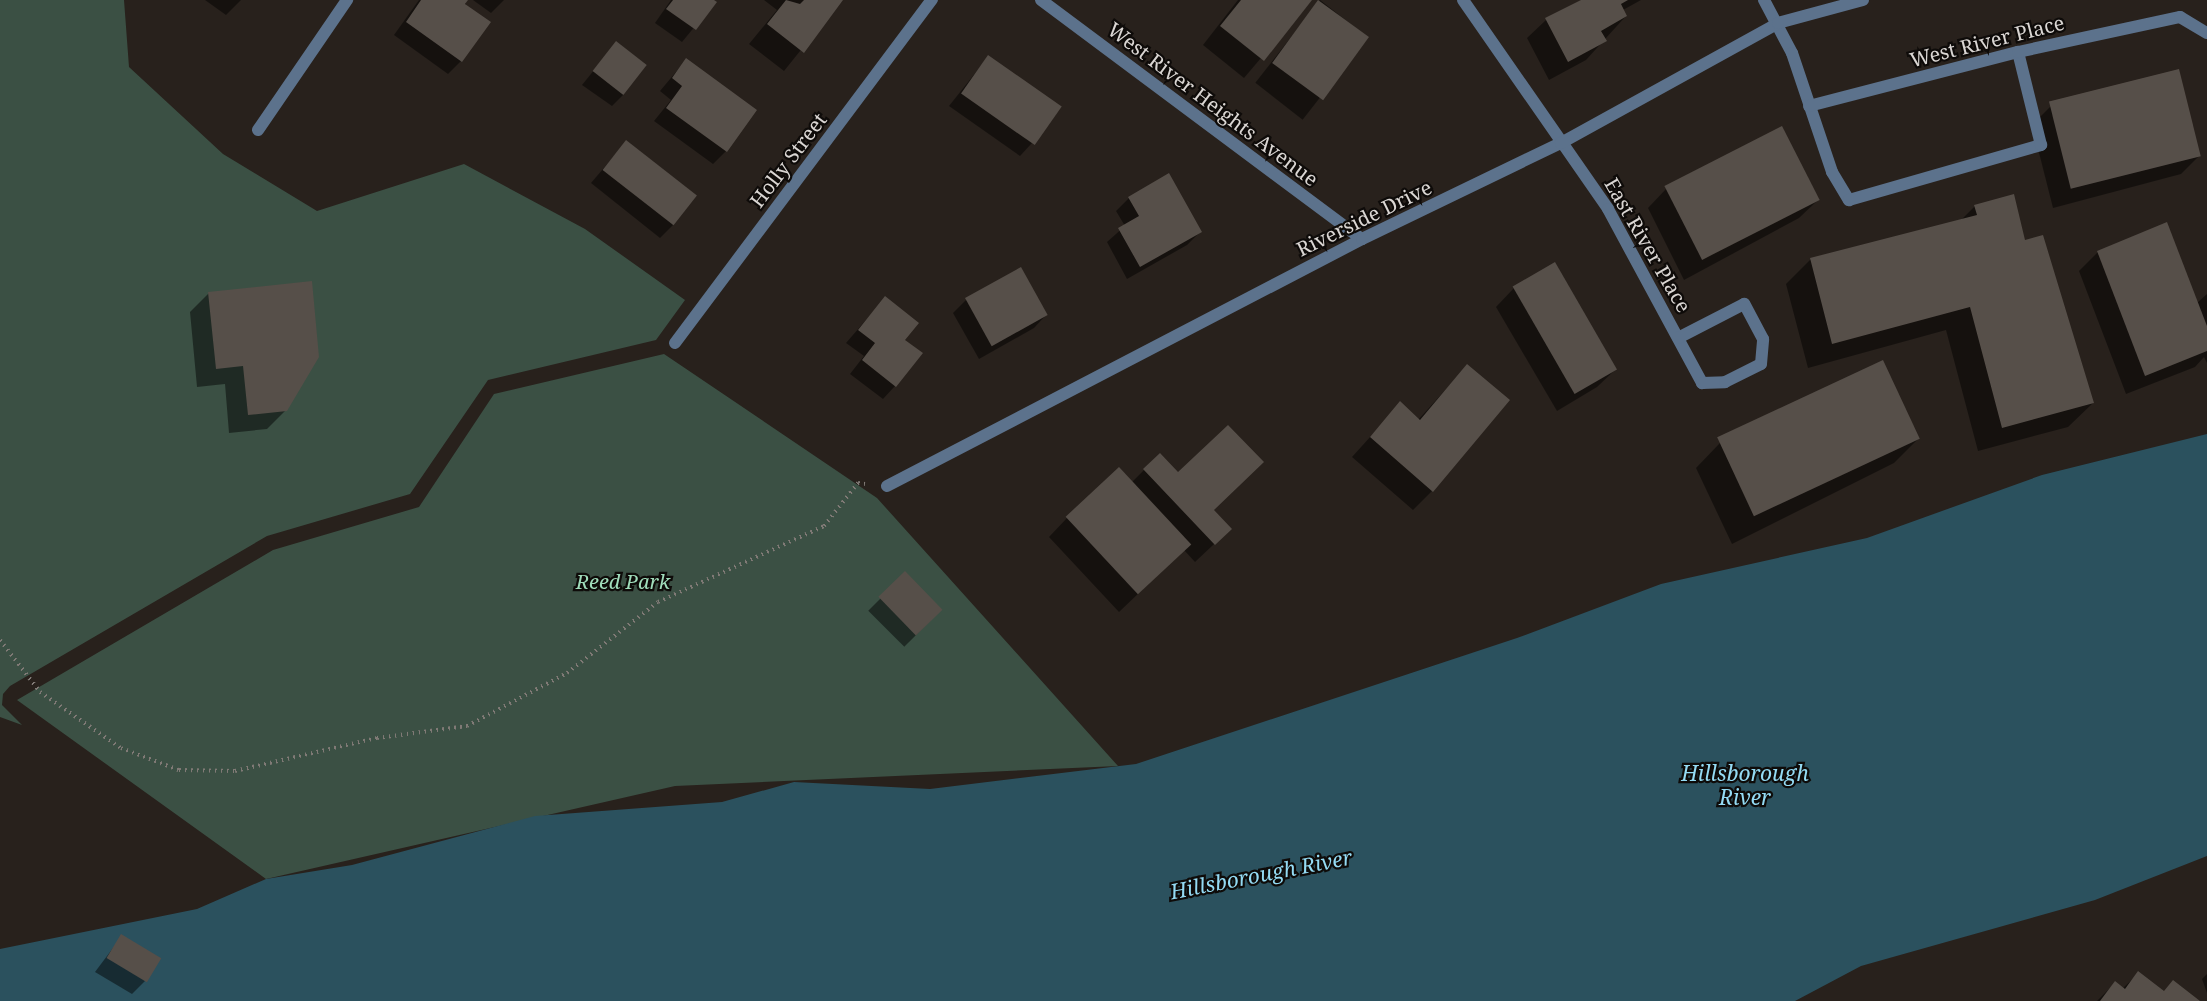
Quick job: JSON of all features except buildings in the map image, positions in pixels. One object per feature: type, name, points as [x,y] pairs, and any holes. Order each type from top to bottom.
[{"type":"street","points":[[258,130],[347,0]]},
{"type":"street","name":"Holly Street","points":[[675,343],[932,0]]},
{"type":"street","name":"West River Heights Avenue","points":[[1041,0],[1362,239]]},
{"type":"street","name":"East River Place","points":[[1463,0],[1608,209],[1678,338],[1702,382],[1725,382],[1761,364],[1763,339],[1744,304],[1678,338]]},
{"type":"street","points":[[1764,0],[1778,23],[1832,172],[1849,200],[2041,145],[2018,52]]},
{"type":"street","name":"Riverside Drive","points":[[887,486],[1362,239],[1561,143],[1778,23],[1863,0]]},
{"type":"street","name":"West River Place","points":[[1809,106],[2018,52],[2180,17],[2207,33]]},
{"type":"path","points":[[0,640],[40,692],[121,748],[179,770],[235,771],[377,738],[467,726],[567,673],[658,602],[824,526],[858,483],[887,486]]},
{"type":"green space","points":[[0,0],[124,0],[129,67],[223,154],[317,211],[464,164],[585,229],[685,300],[656,340],[488,380],[410,494],[267,536],[10,686],[3,694],[2,705],[22,725],[0,717]]},
{"type":"green space","name":"Reed Park","points":[[664,354],[877,498],[1118,766],[675,786],[266,879],[17,700],[273,550],[419,507],[494,394]]},
{"type":"water","name":"Hillsborough River","points":[[2207,434],[2207,856],[2095,900],[1861,966],[1795,1001],[0,1001],[0,949],[197,909],[266,879],[352,865],[535,816],[722,802],[794,782],[930,789],[1136,764],[1517,638],[1661,584],[1867,538],[2042,475]]}]
